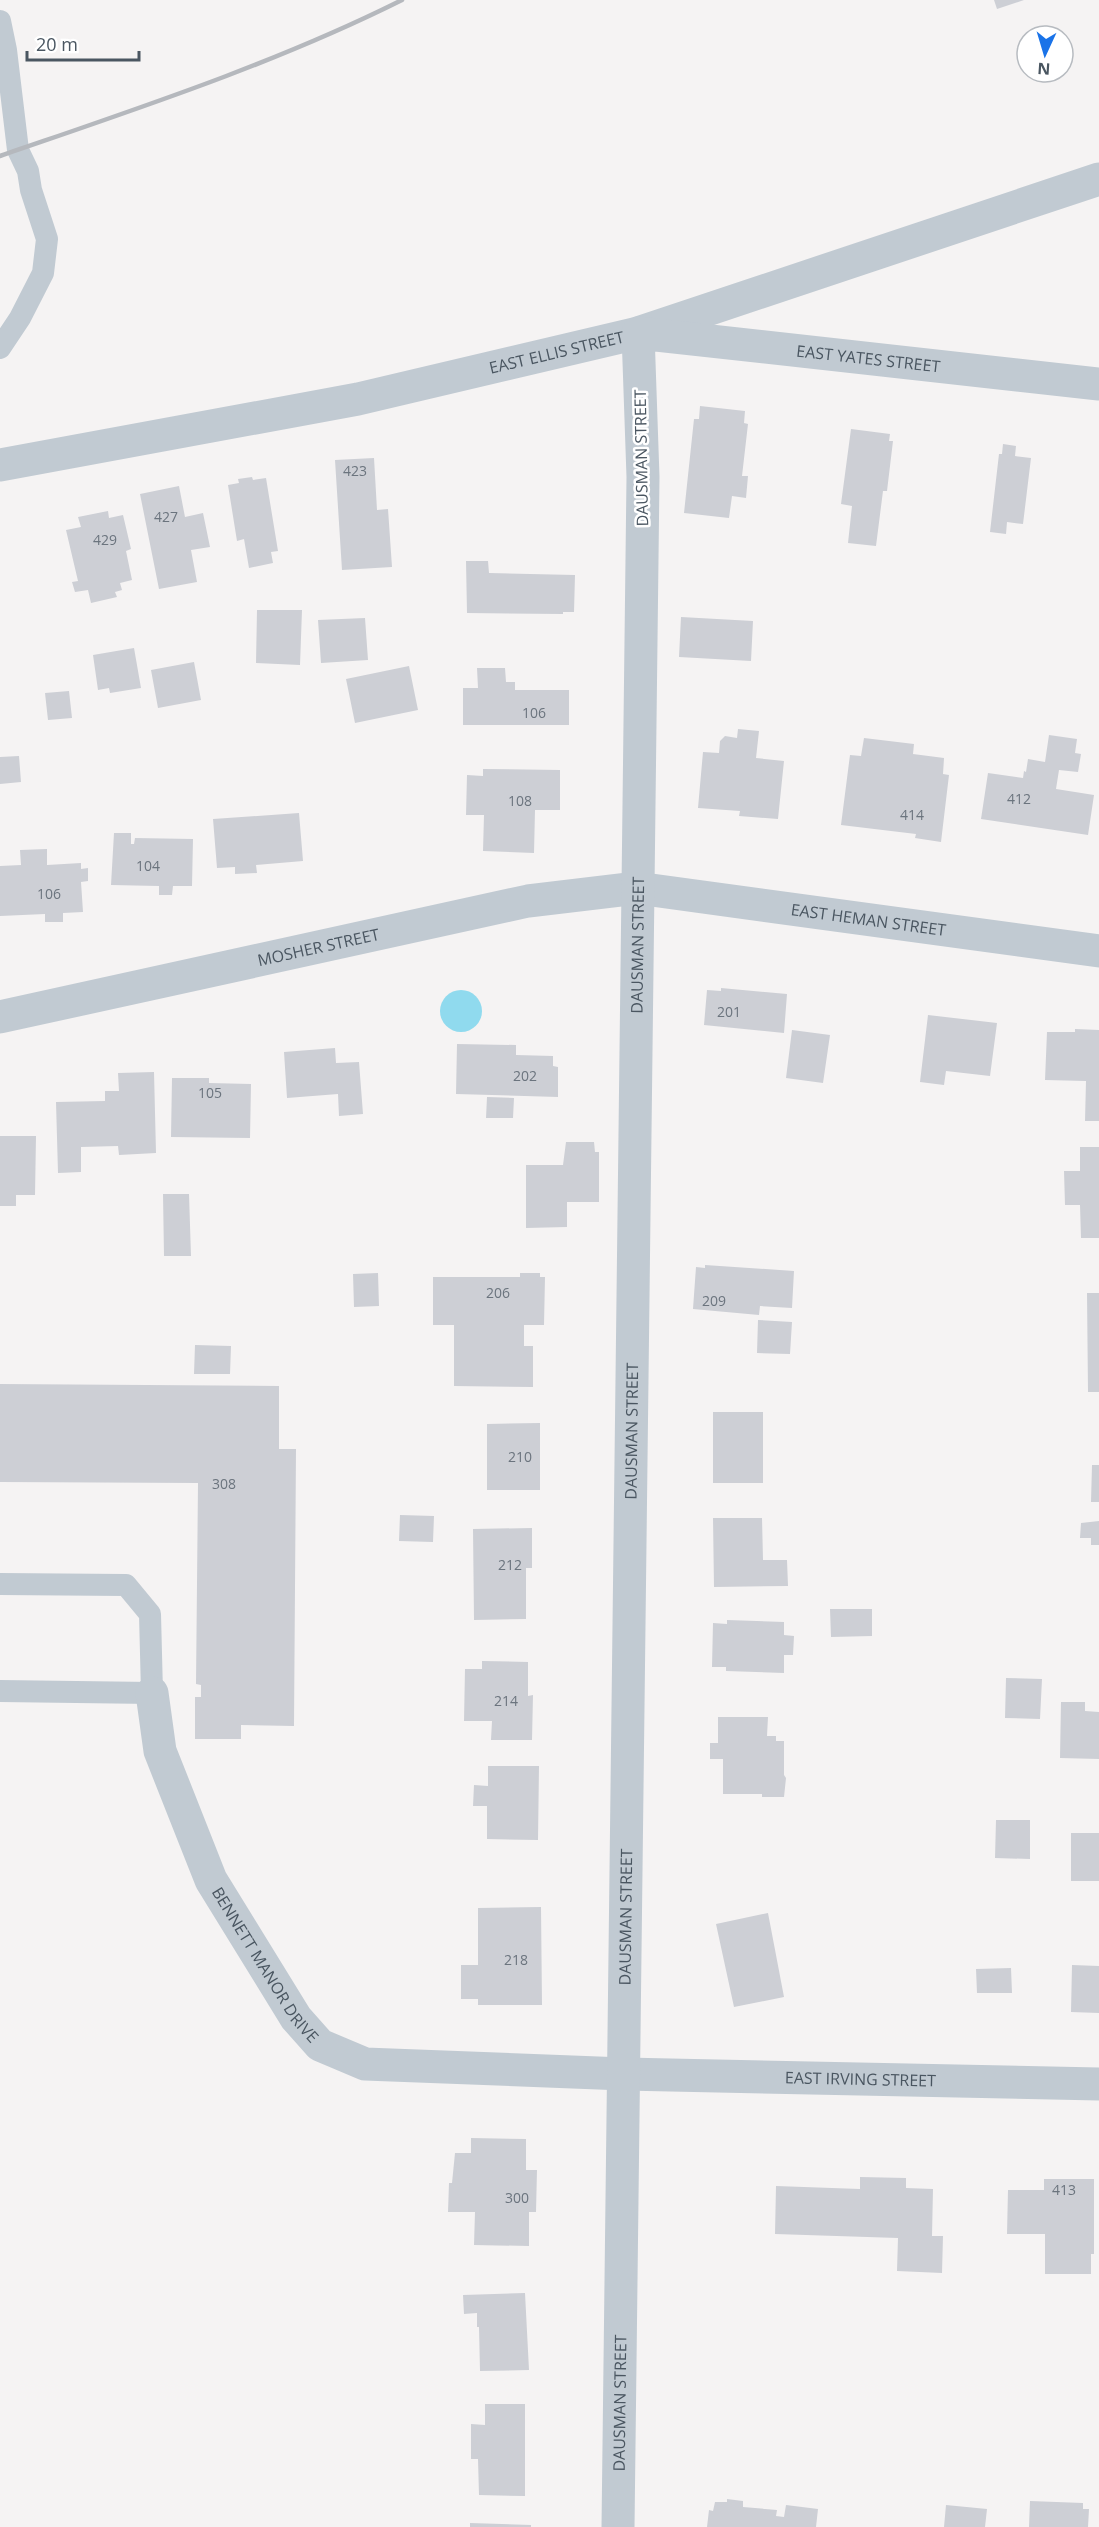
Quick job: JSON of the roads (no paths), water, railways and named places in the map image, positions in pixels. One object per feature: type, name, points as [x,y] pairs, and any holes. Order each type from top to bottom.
[{"type":"street","name":"EAST ELLIS STREET","points":[[0,465],[358,399],[638,333],[1099,179]]},
{"type":"street","name":"EAST YATES STREET","points":[[638,333],[1099,384]]},
{"type":"street","name":"DAUSMAN STREET","points":[[618,2527],[643,477],[638,333]]},
{"type":"street","name":"EAST HEMAN STREET","points":[[637,888],[1099,951]]},
{"type":"street","name":"MOSHER STREET","points":[[0,1017],[528,901],[637,888]]},
{"type":"street","name":"BENNETT MANOR DRIVE","points":[[152,1693],[160,1751],[211,1880],[296,2018],[320,2045],[365,2064],[624,2074]]},
{"type":"street","name":"EAST IRVING STREET","points":[[624,2074],[1099,2084]]},
{"type":"lane","points":[[0,21],[18,150],[28,171],[31,190],[47,238],[42,273],[20,318],[0,348]]},
{"type":"lane","points":[[0,1584],[126,1585],[150,1614],[152,1693],[0,1691]]},
{"type":"water","points":[[461,990],[476,996],[482,1011],[476,1026],[461,1032],[446,1026],[440,1011],[446,996]]},
{"type":"railway","points":[[0,156],[254,65],[402,0]]}]
